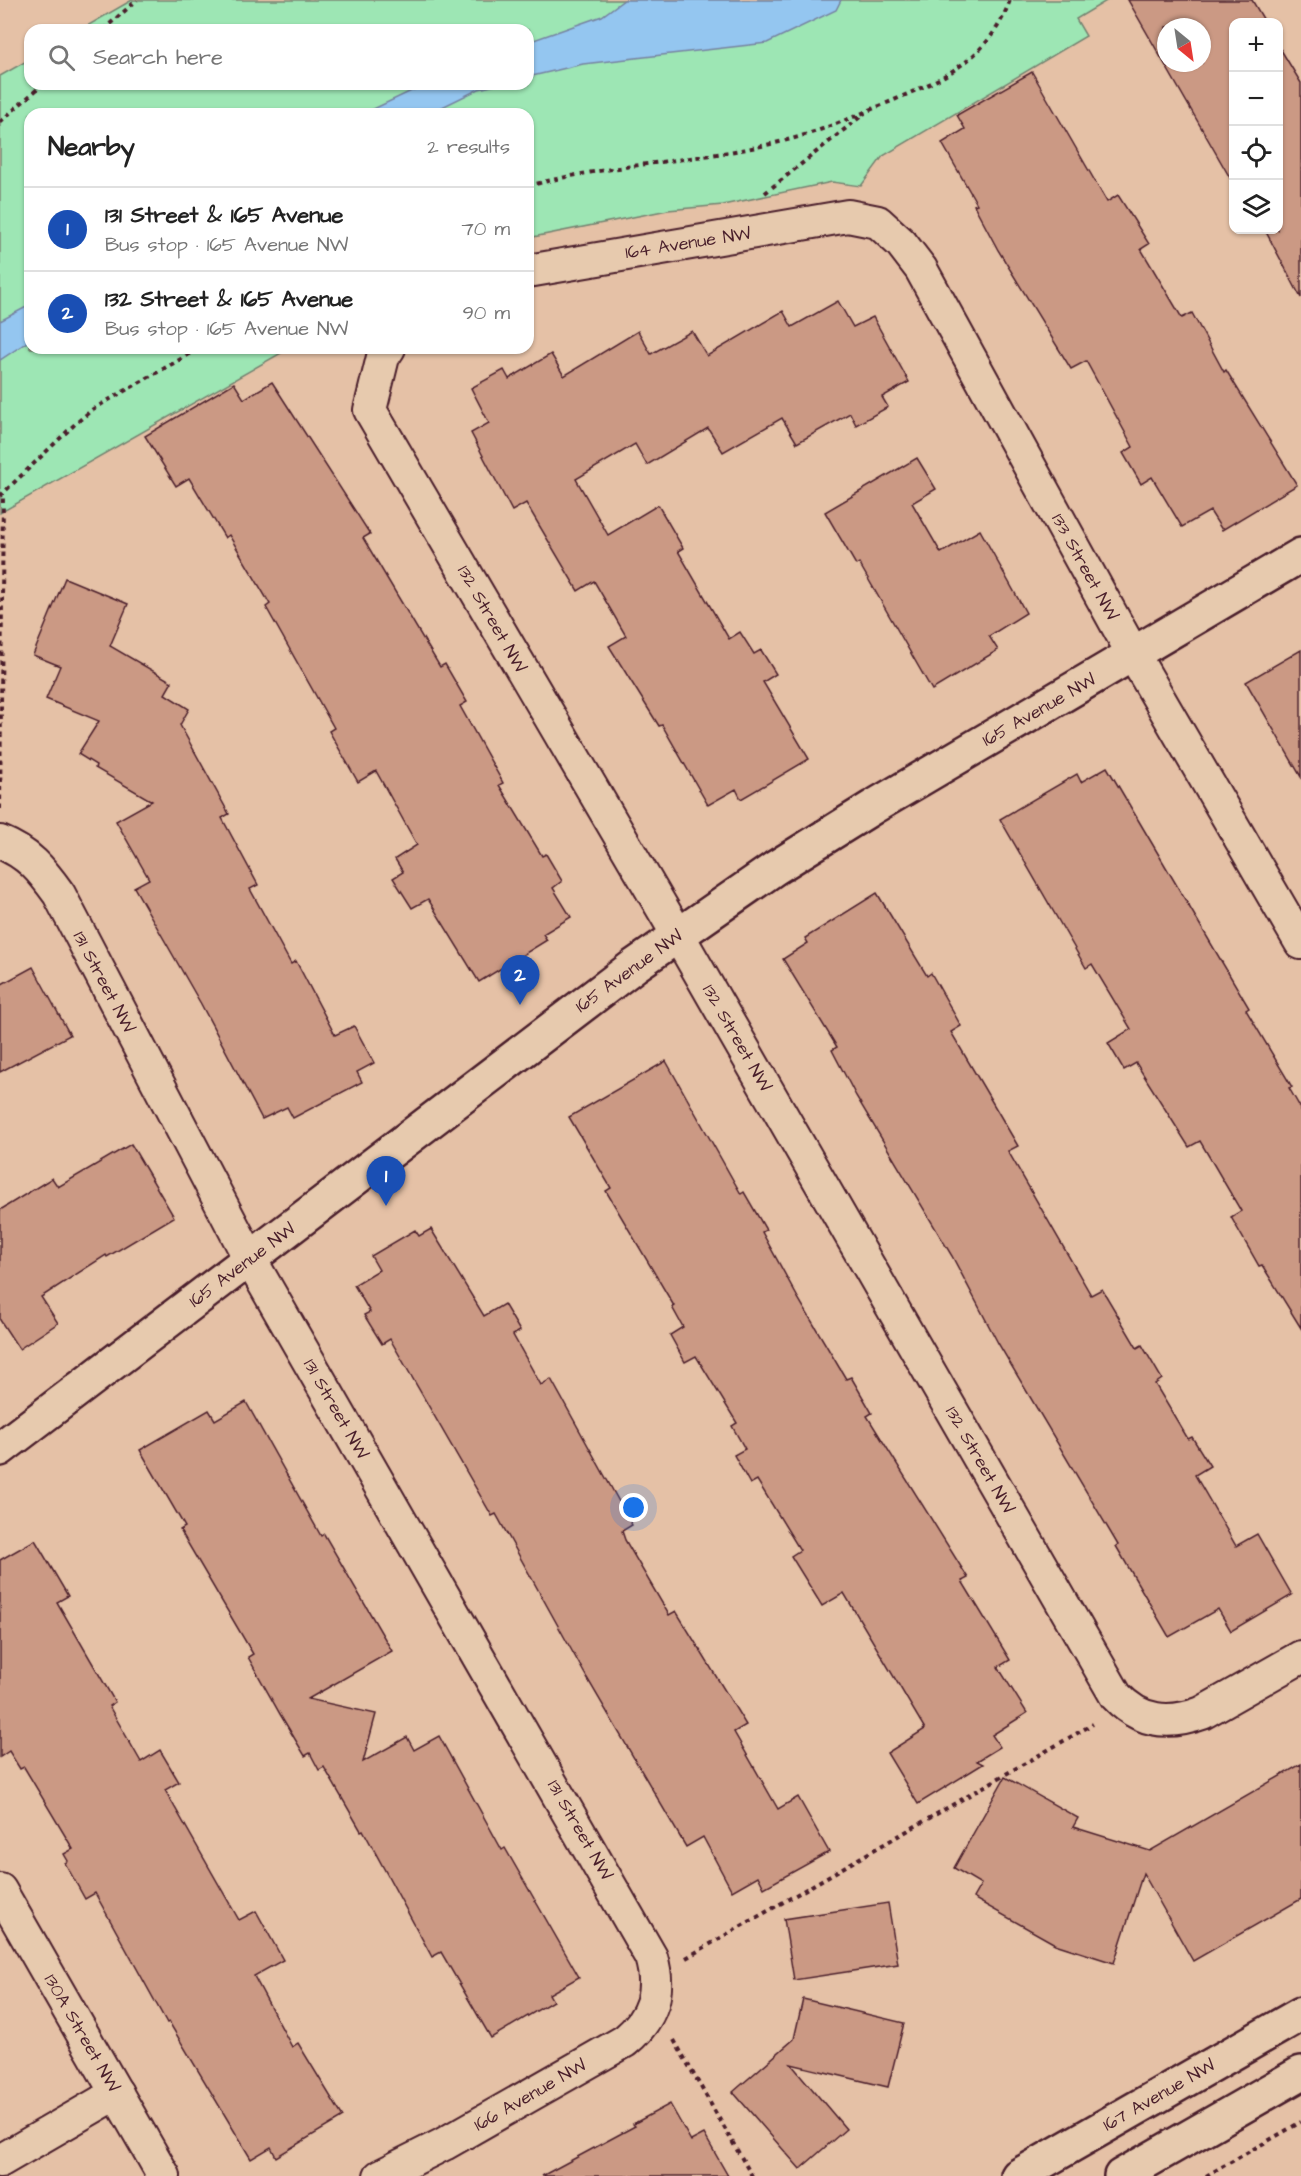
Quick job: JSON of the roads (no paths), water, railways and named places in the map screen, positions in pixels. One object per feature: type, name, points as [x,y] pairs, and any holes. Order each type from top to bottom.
[{"type":"street","name":"164 Avenue NW","points":[[534,270],[848,216]]},
{"type":"street","name":"133 Street NW","points":[[848,216],[878,222],[901,243],[921,269],[1133,654],[1301,943]]},
{"type":"street","name":"132 Street NW","points":[[385,354],[369,410],[678,935],[1109,1684],[1134,1712],[1170,1721],[1202,1713],[1301,1657]]},
{"type":"street","name":"165 Avenue NW","points":[[0,1449],[678,935],[813,844],[1301,555]]},
{"type":"street","name":"131 Street NW","points":[[0,842],[22,851],[44,873],[58,894],[250,1260],[643,1938],[655,1989]]},
{"type":"street","name":"130A Street NW","points":[[0,1890],[164,2176]]},
{"type":"street","name":"166 Avenue NW","points":[[380,2176],[444,2144],[626,2041],[640,2027],[655,1989]]},
{"type":"street","name":"167 Avenue NW","points":[[1018,2176],[1301,2014]]},
{"type":"street","points":[[1121,2176],[1301,2073]]},
{"type":"street","points":[[0,2161],[117,2093]]},
{"type":"water","points":[[624,0],[841,0],[836,10],[767,43],[583,64],[534,76],[534,40],[602,16]]},
{"type":"water","points":[[413,90],[477,90],[440,108],[376,108]]},
{"type":"water","points":[[24,308],[24,344],[0,360],[0,321]]},
{"type":"place","name":"132 Street & 165 Avenue","points":[[520,1005]]},
{"type":"place","name":"131 Street & 165 Avenue","points":[[386,1206]]}]
